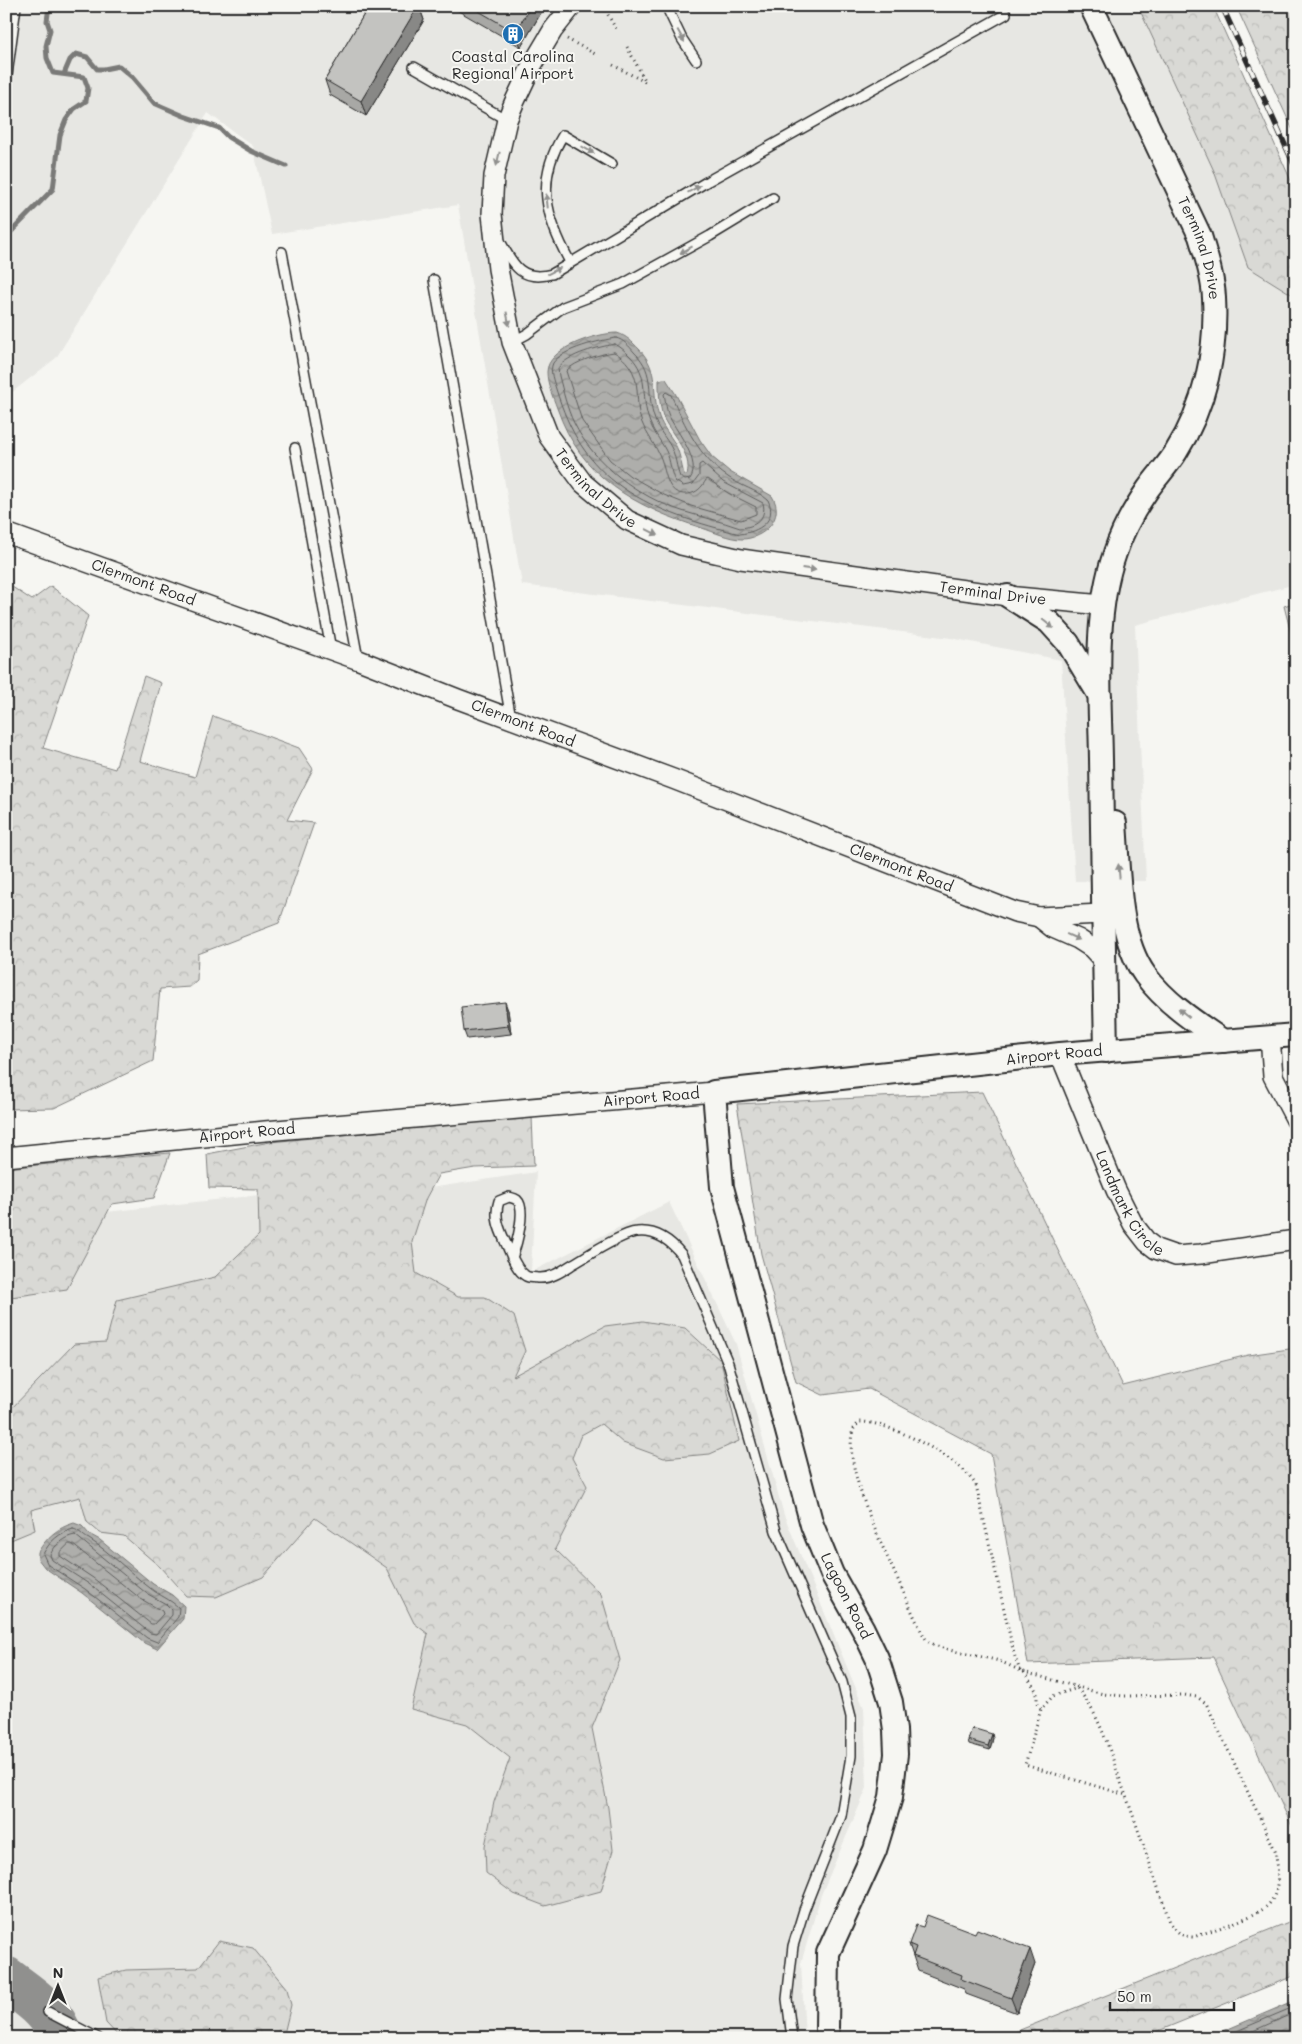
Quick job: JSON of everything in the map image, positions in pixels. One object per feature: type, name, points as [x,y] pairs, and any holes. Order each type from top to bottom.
[{"type":"street","name":"Terminal Drive","points":[[572,6],[553,30],[531,67],[507,120],[494,176],[492,214],[498,269],[512,342],[549,437],[583,483],[627,520],[681,545],[741,559],[1008,596],[1102,605]]},
{"type":"street","name":"Terminal Drive","points":[[1091,6],[1200,236],[1208,263],[1214,297],[1212,350],[1206,386],[1192,423],[1180,446],[1148,490],[1127,524],[1115,553],[1102,605],[1100,696],[1102,914],[1106,1051]]},
{"type":"street","name":"Clermont Road","points":[[6,533],[359,660],[674,779],[1015,912],[1039,917],[1102,914]]},
{"type":"street","points":[[1008,596],[1049,622],[1068,643],[1100,696]]},
{"type":"street","points":[[1102,784],[1114,812],[1124,918],[1133,951],[1144,973],[1158,990],[1196,1023],[1223,1041]]},
{"type":"street","name":"Clermont Road","points":[[1039,917],[1053,928],[1078,938],[1092,948],[1104,961]]},
{"type":"street","name":"Airport Road","points":[[6,1157],[265,1131],[714,1092],[1060,1054],[1296,1035]]},
{"type":"street","points":[[1270,1037],[1273,1076],[1296,1120]]},
{"type":"street","name":"Landmark Circle","points":[[1060,1054],[1116,1190],[1133,1224],[1147,1242],[1156,1249],[1176,1256],[1296,1240]]},
{"type":"street","name":"Lagoon Road","points":[[714,1092],[722,1187],[812,1525],[832,1574],[877,1658],[887,1687],[895,1730],[895,1771],[887,1813],[875,1850],[828,1953],[827,2028],[829,2038]]},
{"type":"lane","points":[[6,83],[16,6]]},
{"type":"lane","points":[[669,12],[682,39],[696,60]]},
{"type":"lane","points":[[495,232],[512,262],[527,275],[541,277],[552,274],[750,157],[1006,14]]},
{"type":"lane","points":[[414,67],[507,120]]},
{"type":"lane","points":[[570,262],[549,216],[546,193],[548,169],[559,142],[563,135],[612,164]]},
{"type":"lane","points":[[512,342],[527,334],[563,307],[623,284],[710,236],[773,198]]},
{"type":"lane","points":[[282,252],[359,660]]},
{"type":"lane","points":[[434,280],[511,719]]},
{"type":"lane","points":[[295,448],[331,650]]},
{"type":"lane","points":[[512,1258],[518,1240],[522,1208],[517,1200],[509,1197],[499,1201],[496,1212],[498,1222],[512,1258],[527,1277],[543,1278],[556,1274],[620,1238],[637,1232],[659,1235],[673,1244],[682,1255],[728,1363],[776,1531],[842,1682],[850,1717],[851,1756],[841,1816],[804,1910],[793,1946],[787,1999],[792,2038]]},
{"type":"lane","points":[[48,2012],[98,2038]]},
{"type":"path","points":[[603,6],[616,29]]},
{"type":"path","points":[[612,65],[646,82],[627,47]]},
{"type":"path","points":[[1041,1709],[1037,1701],[1037,1692],[1022,1671],[1014,1654],[976,1485],[960,1467],[921,1443],[879,1424],[860,1422],[854,1428],[852,1435],[852,1450],[857,1477],[871,1520],[927,1641],[937,1646],[1001,1662],[1022,1671],[1103,1694],[1124,1696],[1184,1695],[1197,1697],[1206,1703],[1274,1850],[1277,1862],[1276,1887],[1273,1899],[1268,1905],[1258,1912],[1194,1937],[1185,1937],[1177,1932],[1170,1922],[1100,1723],[1088,1701],[1077,1688]]},
{"type":"path","points":[[1077,1688],[1053,1696],[1041,1709],[1025,1765],[1126,1794]]},
{"type":"shaded area","name":"Coastal Carolina Regional Airport","points":[[6,6],[1159,6],[1296,306],[1296,584],[1135,625],[1146,881],[1075,881],[1061,660],[951,638],[522,585],[458,205],[272,234],[253,146],[208,113],[56,358],[6,397]]},
{"type":"shaded area","points":[[536,1172],[531,1272],[669,1202],[736,1344],[784,1515],[864,1708],[867,1788],[821,1895],[801,1963],[805,2038],[6,2038],[6,1223],[323,1188],[397,1193]]},
{"type":"green space","points":[[1138,6],[1213,6],[1296,192],[1296,297],[1248,267],[1214,171]]},
{"type":"green space","points":[[1236,6],[1296,6],[1296,137]]},
{"type":"green space","points":[[6,583],[32,600],[51,586],[88,616],[43,748],[115,769],[144,676],[161,683],[140,761],[195,777],[213,716],[299,748],[313,769],[287,820],[314,823],[279,923],[198,954],[197,981],[190,987],[160,989],[153,1061],[54,1108],[6,1109]]},
{"type":"green space","points":[[1296,602],[1296,653],[1284,606]]},
{"type":"green space","points":[[982,1092],[1123,1386],[1248,1355],[1296,1348],[1296,1835],[1213,1657],[1028,1664],[991,1454],[869,1389],[823,1395],[796,1382],[761,1254],[737,1104]]},
{"type":"green space","points":[[532,1117],[534,1166],[475,1168],[439,1174],[426,1198],[412,1242],[416,1273],[458,1297],[485,1297],[514,1316],[525,1351],[513,1376],[605,1326],[643,1321],[685,1328],[721,1361],[739,1441],[710,1454],[664,1458],[623,1443],[601,1424],[581,1435],[572,1458],[587,1486],[555,1549],[601,1594],[620,1660],[592,1728],[608,1808],[613,1850],[601,1891],[545,1906],[514,1894],[486,1873],[485,1846],[494,1802],[510,1758],[467,1724],[411,1709],[428,1634],[414,1623],[387,1568],[315,1518],[263,1577],[216,1597],[186,1596],[160,1567],[124,1536],[100,1533],[87,1522],[80,1497],[31,1510],[35,1530],[6,1542],[6,1414],[74,1344],[106,1342],[117,1300],[215,1277],[259,1235],[258,1189],[209,1188],[207,1154],[270,1142]]},
{"type":"green space","points":[[170,1153],[154,1198],[112,1204],[67,1289],[11,1297],[6,1291],[6,1168]]},
{"type":"green space","points":[[1296,1919],[1296,1975],[1141,2038],[1000,2038]]},
{"type":"green space","points":[[219,1941],[253,1948],[287,1989],[291,2005],[283,2038],[120,2038],[106,2023],[98,1977],[126,1970],[198,1968]]},
{"type":"water","points":[[617,333],[634,344],[646,357],[650,365],[659,417],[662,425],[677,447],[684,474],[687,475],[687,460],[681,446],[664,419],[662,411],[659,380],[663,379],[666,379],[675,393],[700,440],[712,457],[730,472],[772,496],[776,504],[776,512],[770,526],[764,531],[750,538],[732,538],[654,510],[613,486],[580,453],[567,432],[552,395],[547,377],[549,363],[564,349],[574,344],[586,339]]},
{"type":"water","points":[[74,1523],[82,1526],[89,1534],[100,1540],[153,1584],[172,1595],[184,1606],[183,1619],[157,1649],[144,1643],[82,1593],[45,1568],[38,1559],[38,1552],[49,1538],[58,1530]]},
{"type":"water","points":[[1296,2000],[1296,2038],[1207,2038]]},
{"type":"building","points":[[369,6],[418,6],[361,101],[325,80]]},
{"type":"building","points":[[470,6],[531,6],[515,32]]},
{"type":"building","points":[[505,1002],[508,1026],[464,1031],[461,1007]]},
{"type":"building","points":[[972,1728],[992,1734],[988,1746],[968,1740]]},
{"type":"building","points":[[927,1915],[975,1933],[977,1929],[1030,1949],[1011,1998],[961,1979],[962,1975],[913,1956],[916,1947],[909,1944],[916,1925],[923,1927]]},
{"type":"waterway","points":[[6,237],[53,189],[60,135],[66,120],[74,109],[86,101],[88,88],[84,77],[53,73],[47,58],[46,46],[50,30],[47,21],[49,6]]},
{"type":"waterway","points":[[64,74],[70,60],[76,54],[87,57],[97,69],[119,66],[132,77],[154,103],[219,128],[228,137],[251,151],[286,166]]},
{"type":"taxiway","points":[[6,1979],[39,2004],[52,2019],[61,2038]]},
{"type":"railway","points":[[1222,6],[1296,169]]},
{"type":"place","name":"Coastal Carolina Regional Airport","points":[[513,34]]}]
